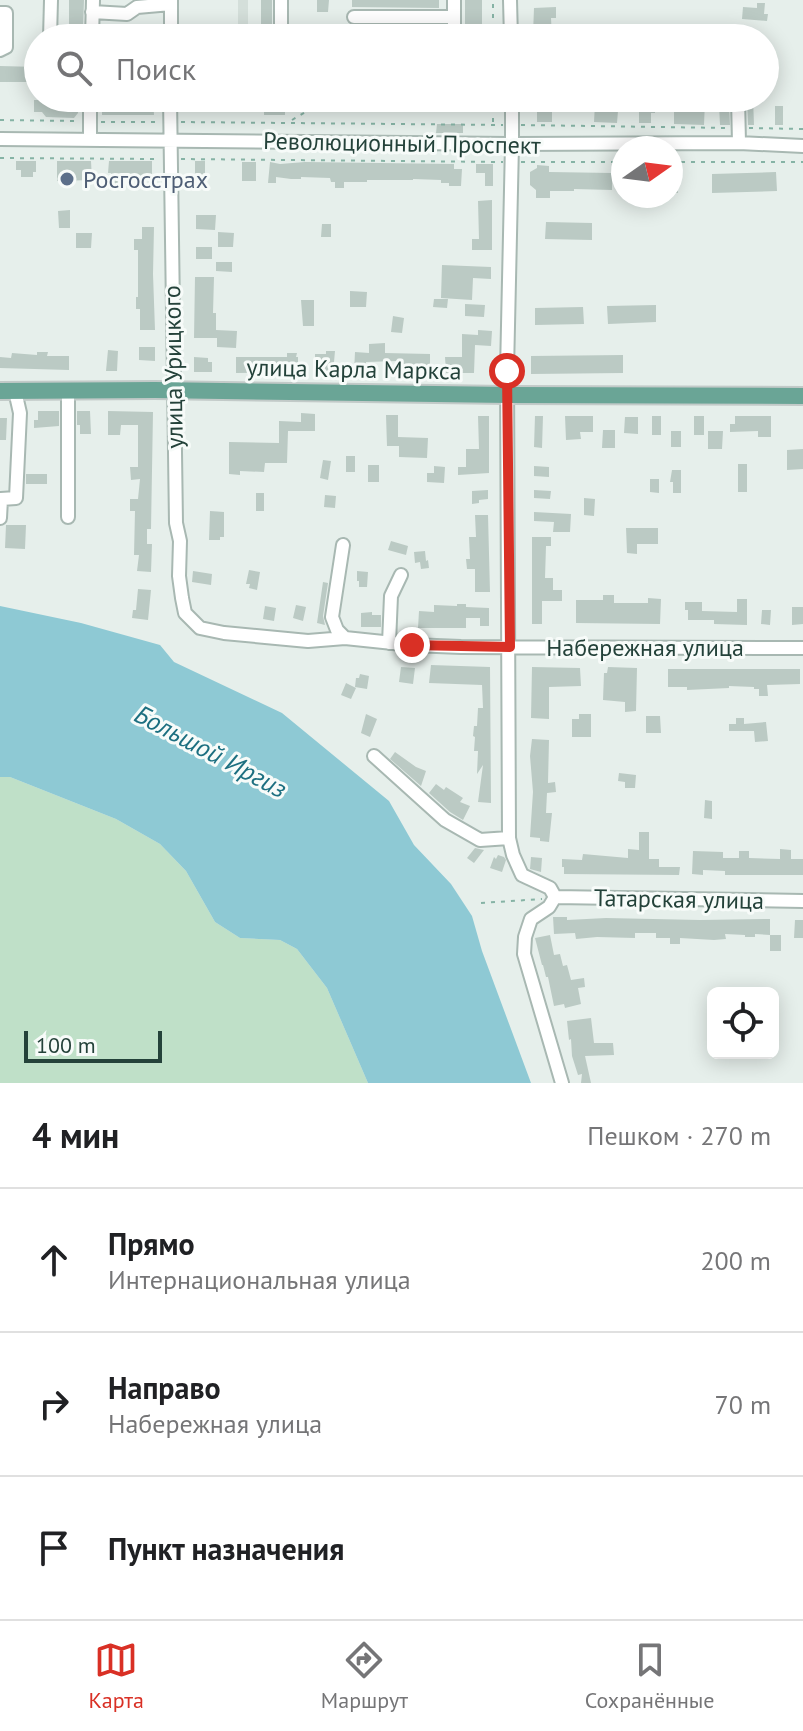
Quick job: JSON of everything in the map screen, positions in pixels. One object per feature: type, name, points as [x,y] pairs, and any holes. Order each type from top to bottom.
[{"type":"main road","name":"улица Карла Маркса","points":[[8,391],[803,396]]},
{"type":"street","points":[[50,24],[51,0]]},
{"type":"street","points":[[281,0],[281,24]]},
{"type":"street","points":[[454,0],[454,24]]},
{"type":"street","points":[[510,0],[511,24]]},
{"type":"street","points":[[92,6],[127,14],[137,7],[171,2],[171,24]]},
{"type":"street","points":[[0,13],[6,13],[6,47],[0,50]]},
{"type":"street","points":[[354,17],[454,17]]},
{"type":"street","points":[[90,112],[90,140]]},
{"type":"street","name":"улица Урицкого","points":[[170,112],[179,576],[185,613],[200,628]]},
{"type":"street","points":[[512,112],[508,395],[509,838],[522,875],[550,888],[555,897],[549,907],[531,919],[524,954],[562,1083]]},
{"type":"street","points":[[738,112],[739,143]]},
{"type":"street","name":"Революционный Проспект","points":[[0,139],[739,143],[803,146]]},
{"type":"street","points":[[0,518],[1,499],[16,498],[20,413],[8,391]]},
{"type":"street","points":[[68,391],[68,517]]},
{"type":"street","points":[[343,545],[332,617],[337,630],[345,638]]},
{"type":"street","points":[[389,643],[391,596],[401,575]]},
{"type":"street","name":"Набережная улица","points":[[200,628],[308,641],[345,638],[424,646],[803,648]]},
{"type":"street","points":[[374,756],[445,820],[480,840],[509,838]]},
{"type":"street","name":"Татарская улица","points":[[555,897],[803,901]]},
{"type":"path","points":[[493,0],[493,24]]},
{"type":"path","points":[[290,122],[306,112]]},
{"type":"path","points":[[493,112],[493,125]]},
{"type":"path","points":[[0,120],[803,129]]},
{"type":"path","points":[[0,158],[611,162]]},
{"type":"path","points":[[683,162],[803,162]]},
{"type":"path","points":[[481,903],[555,897]]},
{"type":"shaded area","points":[[238,0],[248,0],[248,24],[238,24]]},
{"type":"green space","points":[[0,777],[10,777],[116,819],[160,844],[186,871],[215,922],[240,938],[280,940],[297,949],[327,988],[368,1083],[0,1083]]},
{"type":"water","name":"Большой Иргиз","points":[[0,606],[81,623],[160,645],[174,662],[282,713],[389,801],[414,845],[451,884],[472,916],[531,1083],[368,1083],[327,988],[297,949],[280,940],[240,938],[215,922],[186,871],[160,844],[116,819],[10,777],[0,777]]},
{"type":"building","points":[[69,0],[84,0],[83,24],[69,24]]},
{"type":"building","points":[[261,0],[272,0],[272,24],[261,24]]},
{"type":"building","points":[[317,0],[329,0],[328,12],[317,12]]},
{"type":"building","points":[[352,0],[439,0],[439,8],[352,7]]},
{"type":"building","points":[[465,0],[482,0],[482,24],[465,24]]},
{"type":"building","points":[[757,3],[765,3],[767,21],[742,19],[743,7],[757,8]]},
{"type":"building","points":[[556,7],[556,18],[551,18],[551,24],[533,24],[534,8]]},
{"type":"building","points":[[0,66],[24,67],[24,82],[0,82]]},
{"type":"building","points":[[783,106],[783,125],[775,125],[775,112]]},
{"type":"building","points":[[42,112],[78,112],[74,118],[46,117]]},
{"type":"building","points":[[102,112],[154,112],[154,115],[102,115]]},
{"type":"building","points":[[264,112],[285,112],[285,115],[264,115]]},
{"type":"building","points":[[537,112],[552,112],[552,122],[537,122]]},
{"type":"building","points":[[595,112],[618,112],[617,123],[594,122]]},
{"type":"building","points":[[639,112],[655,112],[651,113],[651,123],[639,123]]},
{"type":"building","points":[[674,112],[705,112],[704,125],[674,124]]},
{"type":"building","points":[[719,112],[729,112],[730,125],[720,125]]},
{"type":"building","points":[[748,112],[754,112],[754,125],[748,125]]},
{"type":"building","points":[[437,124],[463,124],[463,133],[436,133]]},
{"type":"building","points":[[16,161],[36,161],[33,177],[21,177],[21,170],[16,170]]},
{"type":"building","points":[[57,161],[91,161],[92,180],[57,181]]},
{"type":"building","points":[[109,161],[152,161],[152,179],[121,179],[121,184],[113,184],[111,173],[108,173]]},
{"type":"building","points":[[195,161],[205,161],[205,181],[195,181]]},
{"type":"building","points":[[242,162],[256,162],[256,181],[242,181]]},
{"type":"building","points":[[270,162],[454,164],[454,169],[462,169],[461,186],[449,186],[441,180],[413,179],[344,182],[344,188],[335,188],[335,182],[331,182],[330,178],[301,177],[276,177],[276,183],[268,183]]},
{"type":"building","points":[[476,164],[493,164],[493,186],[485,186],[485,173],[476,173]]},
{"type":"building","points":[[537,165],[549,166],[549,172],[611,173],[611,190],[550,191],[550,198],[536,198],[536,190],[530,185],[530,172]]},
{"type":"building","points":[[776,172],[777,191],[712,193],[712,174]]},
{"type":"building","points":[[492,200],[492,250],[472,250],[472,239],[479,239],[478,201]]},
{"type":"building","points":[[70,210],[70,228],[59,228],[58,211]]},
{"type":"building","points":[[196,215],[216,215],[215,230],[196,229]]},
{"type":"building","points":[[546,222],[592,223],[592,240],[545,239]]},
{"type":"building","points":[[322,224],[331,224],[331,237],[321,237]]},
{"type":"building","points":[[142,227],[154,227],[155,330],[140,330],[140,309],[136,309],[138,250],[134,250],[134,239],[142,239]]},
{"type":"building","points":[[218,232],[234,233],[233,247],[218,247]]},
{"type":"building","points":[[76,233],[92,233],[91,248],[76,248]]},
{"type":"building","points":[[196,247],[212,247],[212,259],[196,259]]},
{"type":"building","points":[[216,262],[232,262],[232,272],[216,271]]},
{"type":"building","points":[[442,265],[491,267],[491,279],[473,278],[472,300],[441,298]]},
{"type":"building","points":[[195,277],[214,277],[216,330],[237,331],[236,348],[217,347],[217,338],[194,338]]},
{"type":"building","points":[[350,291],[367,292],[366,307],[350,307]]},
{"type":"building","points":[[434,299],[448,299],[447,308],[433,307]]},
{"type":"building","points":[[301,300],[314,300],[314,326],[303,326]]},
{"type":"building","points":[[465,304],[485,305],[484,317],[465,316]]},
{"type":"building","points":[[656,305],[656,322],[608,324],[607,306]]},
{"type":"building","points":[[583,307],[584,324],[535,325],[535,308]]},
{"type":"building","points":[[393,316],[404,318],[402,333],[391,332]]},
{"type":"building","points":[[478,330],[492,331],[491,346],[475,345],[474,373],[446,373],[445,357],[462,357],[462,334],[478,335]]},
{"type":"building","points":[[385,343],[385,353],[430,354],[430,373],[397,373],[398,361],[366,362],[366,372],[354,372],[355,352],[369,353],[369,344]]},
{"type":"building","points":[[139,347],[155,347],[155,361],[139,360]]},
{"type":"building","points":[[108,350],[118,351],[117,371],[106,371]]},
{"type":"building","points":[[326,351],[335,351],[333,373],[318,372],[318,364],[315,364],[315,354],[326,354]]},
{"type":"building","points":[[37,352],[48,352],[47,356],[69,356],[69,370],[0,368],[0,357],[11,358],[12,353],[37,355]]},
{"type":"building","points":[[287,353],[297,353],[298,372],[236,373],[236,357],[287,357]]},
{"type":"building","points":[[623,355],[623,373],[531,374],[531,356]]},
{"type":"building","points":[[194,357],[208,358],[208,362],[212,362],[212,372],[194,372]]},
{"type":"building","points":[[38,411],[59,411],[59,426],[34,428]]},
{"type":"building","points":[[77,411],[90,411],[91,434],[80,434]]},
{"type":"building","points":[[108,411],[153,412],[151,529],[147,529],[147,544],[152,544],[151,572],[137,571],[139,555],[134,555],[135,511],[130,511],[130,499],[138,499],[140,479],[131,480],[130,467],[138,467],[138,425],[121,425],[120,435],[108,435]]},
{"type":"building","points":[[301,413],[315,414],[315,431],[288,431],[287,463],[265,463],[264,472],[229,474],[229,442],[279,443],[279,421],[301,422]]},
{"type":"building","points":[[386,415],[398,415],[398,437],[428,438],[427,458],[399,457],[399,446],[387,446]]},
{"type":"building","points":[[478,416],[489,416],[489,473],[458,475],[458,467],[466,467],[466,449],[479,449]]},
{"type":"building","points":[[535,416],[543,416],[542,448],[534,447]]},
{"type":"building","points":[[565,416],[593,416],[593,432],[580,432],[581,439],[566,440]]},
{"type":"building","points":[[652,416],[661,416],[661,435],[652,435]]},
{"type":"building","points":[[694,416],[704,416],[704,435],[694,435]]},
{"type":"building","points":[[735,416],[771,416],[771,437],[758,437],[758,431],[730,432]]},
{"type":"building","points":[[625,417],[638,417],[638,434],[624,433]]},
{"type":"building","points":[[0,418],[7,418],[6,440],[0,440]]},
{"type":"building","points":[[603,430],[615,430],[615,448],[602,448]]},
{"type":"building","points":[[671,431],[681,431],[681,447],[671,447]]},
{"type":"building","points":[[708,431],[723,431],[722,449],[708,449]]},
{"type":"building","points":[[803,449],[803,469],[787,470],[787,450]]},
{"type":"building","points":[[346,456],[355,456],[355,472],[346,472]]},
{"type":"building","points":[[323,460],[331,461],[328,480],[320,478]]},
{"type":"building","points":[[738,464],[747,464],[747,492],[738,492]]},
{"type":"building","points":[[368,465],[379,465],[379,482],[368,482]]},
{"type":"building","points":[[434,466],[445,467],[444,483],[427,482],[427,473],[434,473]]},
{"type":"building","points":[[534,466],[549,467],[549,477],[534,476]]},
{"type":"building","points":[[672,470],[681,470],[681,493],[673,493],[673,482],[670,482]]},
{"type":"building","points":[[26,474],[47,474],[47,484],[26,484]]},
{"type":"building","points":[[650,479],[659,479],[659,493],[650,492]]},
{"type":"building","points":[[488,490],[488,499],[472,504],[472,491]]},
{"type":"building","points":[[534,490],[551,491],[550,499],[534,498]]},
{"type":"building","points":[[256,493],[264,493],[264,511],[256,511]]},
{"type":"building","points":[[325,495],[336,496],[335,508],[324,507]]},
{"type":"building","points":[[584,498],[595,499],[594,516],[584,515]]},
{"type":"building","points":[[210,511],[224,512],[224,537],[220,540],[209,540]]},
{"type":"building","points":[[534,512],[571,514],[570,532],[553,532],[554,522],[534,521]]},
{"type":"building","points":[[475,515],[488,515],[490,592],[475,592],[475,569],[467,569],[469,537],[476,537]]},
{"type":"building","points":[[6,525],[26,525],[25,549],[5,548]]},
{"type":"building","points":[[626,528],[658,528],[658,544],[637,544],[637,554],[627,553]]},
{"type":"building","points":[[532,537],[551,537],[551,546],[546,546],[545,578],[553,578],[553,590],[562,590],[562,601],[542,601],[542,624],[532,624]]},
{"type":"building","points":[[391,541],[408,546],[406,555],[388,550]]},
{"type":"building","points":[[425,551],[429,568],[421,569],[420,562],[415,563],[414,552]]},
{"type":"building","points":[[249,570],[260,572],[257,590],[246,584]]},
{"type":"building","points":[[193,571],[212,574],[211,585],[192,582]]},
{"type":"building","points":[[357,571],[368,572],[367,587],[359,587]]},
{"type":"building","points":[[323,582],[328,583],[323,616],[325,625],[317,623]]},
{"type":"building","points":[[138,589],[151,590],[148,620],[132,618]]},
{"type":"building","points":[[603,595],[614,595],[614,603],[648,603],[648,598],[661,599],[660,624],[576,623],[576,600],[603,600]]},
{"type":"building","points":[[737,599],[747,599],[747,625],[688,620],[685,602],[702,602],[702,611],[737,612]]},
{"type":"building","points":[[296,605],[306,607],[303,621],[293,618]]},
{"type":"building","points":[[434,605],[489,608],[489,626],[480,626],[480,618],[466,618],[466,628],[418,628],[419,611],[434,612]]},
{"type":"building","points":[[265,606],[276,608],[274,621],[263,619]]},
{"type":"building","points":[[792,607],[803,607],[803,624],[792,625]]},
{"type":"building","points":[[762,610],[771,610],[770,625],[761,624]]},
{"type":"building","points":[[372,612],[372,615],[381,615],[381,627],[361,627],[361,613]]},
{"type":"building","points":[[431,665],[490,667],[491,803],[478,802],[483,765],[477,774],[478,751],[474,751],[474,726],[477,726],[478,708],[483,708],[482,685],[429,683]]},
{"type":"building","points":[[401,667],[415,668],[413,684],[399,682]]},
{"type":"building","points":[[532,667],[580,668],[581,686],[549,687],[549,719],[531,718]]},
{"type":"building","points":[[608,667],[637,668],[636,711],[625,712],[625,702],[603,700],[604,673],[607,673]]},
{"type":"building","points":[[668,669],[800,669],[800,684],[767,685],[768,696],[759,696],[759,689],[754,687],[687,690],[687,687],[668,687]]},
{"type":"building","points":[[360,674],[369,676],[367,689],[355,687]]},
{"type":"building","points":[[346,683],[356,688],[351,699],[341,695]]},
{"type":"building","points":[[366,714],[377,719],[370,737],[361,733]]},
{"type":"building","points":[[579,714],[591,714],[591,737],[572,737],[572,719],[579,719]]},
{"type":"building","points":[[646,716],[660,716],[661,733],[646,733]]},
{"type":"building","points":[[736,718],[744,718],[744,724],[766,722],[768,741],[755,742],[754,731],[729,731],[729,724],[736,724]]},
{"type":"building","points":[[532,739],[549,740],[548,783],[555,782],[556,792],[547,793],[546,813],[552,813],[549,842],[530,837]]},
{"type":"building","points":[[395,752],[426,771],[421,786],[390,759]]},
{"type":"building","points":[[619,773],[636,775],[635,788],[625,788],[625,782],[618,781]]},
{"type":"building","points":[[436,784],[463,798],[460,802],[470,806],[463,820],[429,793]]},
{"type":"building","points":[[705,800],[712,801],[712,819],[704,818]]},
{"type":"building","points":[[639,832],[649,832],[649,859],[659,859],[659,867],[680,867],[679,875],[564,874],[562,859],[582,860],[583,854],[628,858],[628,849],[639,850]]},
{"type":"building","points":[[475,848],[484,850],[474,863],[467,858]]},
{"type":"building","points":[[780,849],[791,850],[791,859],[803,859],[803,875],[725,875],[725,871],[703,870],[703,875],[692,874],[693,851],[723,852],[723,858],[739,858],[739,851],[749,851],[749,858],[780,859]]},
{"type":"building","points":[[498,855],[506,860],[502,872],[490,868]]},
{"type":"building","points":[[531,857],[542,858],[541,872],[530,869]]},
{"type":"building","points":[[553,917],[567,917],[567,920],[770,919],[770,935],[745,937],[725,934],[726,939],[714,940],[680,938],[680,944],[670,944],[670,938],[656,938],[656,933],[635,933],[635,938],[576,939],[575,933],[554,934]]},
{"type":"building","points":[[795,920],[803,920],[803,938],[794,938]]},
{"type":"building","points":[[550,935],[554,955],[560,954],[571,980],[584,978],[585,987],[578,988],[581,1004],[565,1008],[564,1004],[554,1006],[535,938]]},
{"type":"building","points":[[770,935],[781,935],[781,951],[770,951]]},
{"type":"building","points":[[591,1018],[594,1043],[613,1043],[614,1055],[585,1056],[591,1083],[581,1083],[582,1074],[578,1075],[572,1056],[567,1021]]},
{"type":"place","name":"Росгосстрах","points":[[67,179]]},
{"type":"route","points":[[412,645],[510,647],[507,371]]}]
